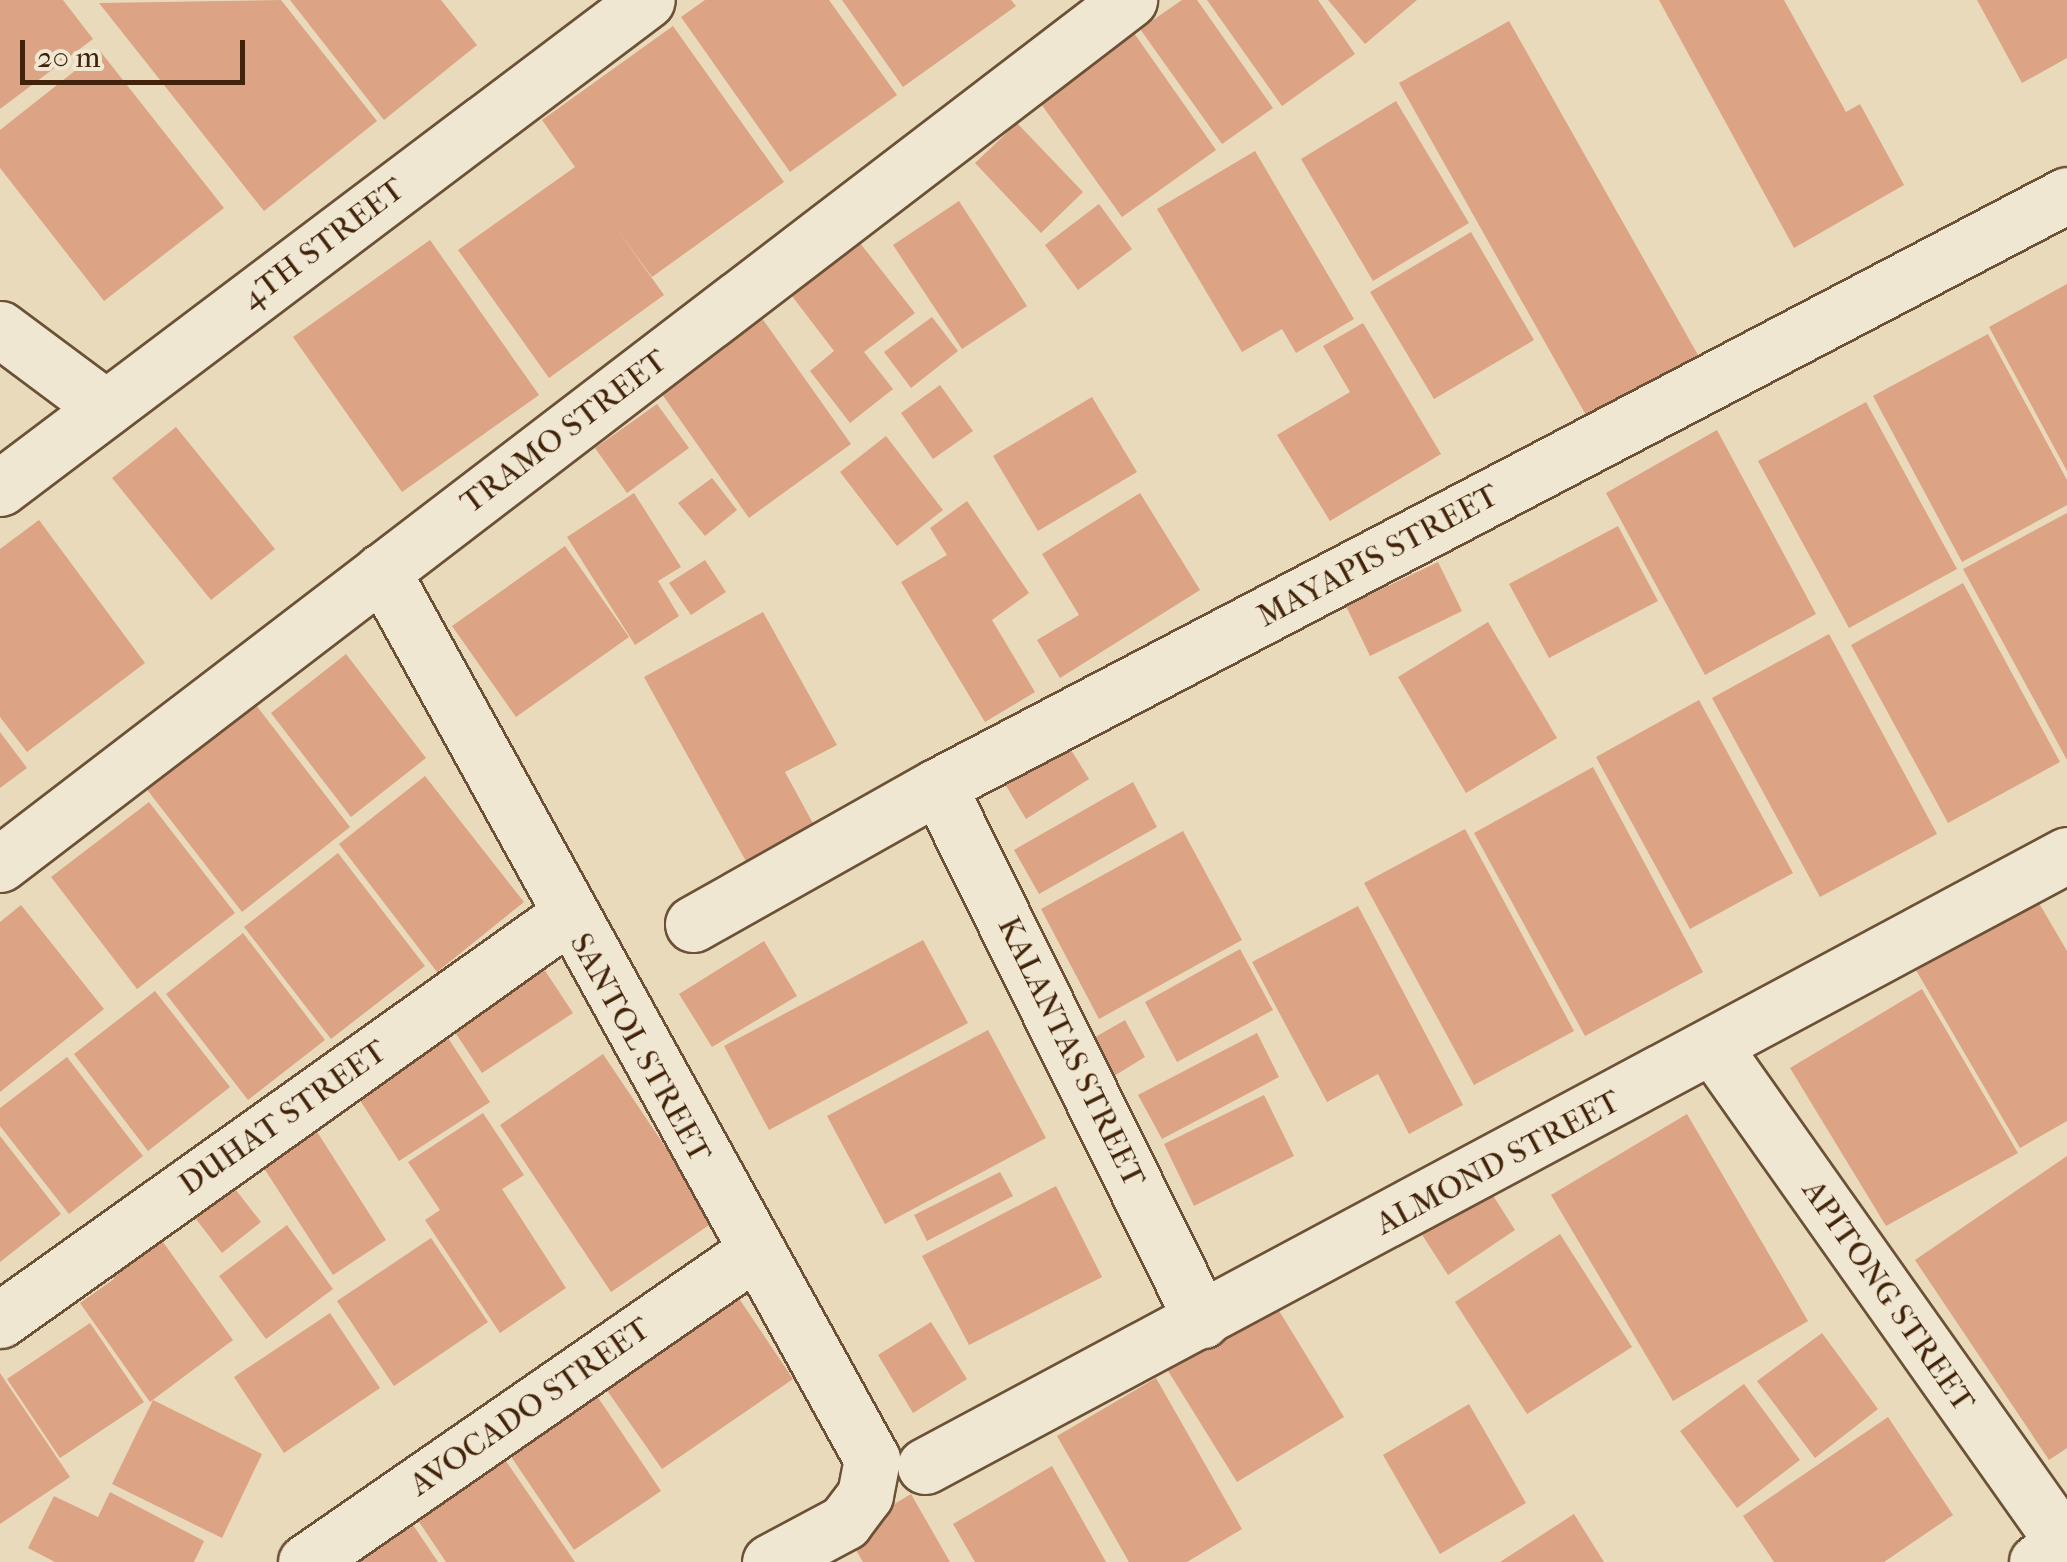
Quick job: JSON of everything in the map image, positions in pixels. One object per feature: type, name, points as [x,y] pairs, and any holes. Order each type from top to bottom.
[{"type":"street","name":"4TH STREET","points":[[0,488],[647,0]]},
{"type":"street","name":"TRAMO STREET","points":[[0,864],[1129,0]]},
{"type":"street","name":"MAYAPIS STREET","points":[[693,924],[938,786],[2067,195]]},
{"type":"street","points":[[0,329],[106,408]]},
{"type":"street","name":"SANTOL STREET","points":[[382,571],[566,917],[872,1459],[865,1495],[845,1522],[770,1562]]},
{"type":"street","name":"KALANTAS STREET","points":[[938,786],[1202,1320]]},
{"type":"street","name":"ALMOND STREET","points":[[925,1466],[1714,1048],[2067,855]]},
{"type":"street","name":"DUHAT STREET","points":[[0,1320],[566,917]]},
{"type":"street","name":"APITONG STREET","points":[[1714,1048],[2056,1548]]},
{"type":"street","name":"AVOCADO STREET","points":[[306,1562],[754,1252]]},
{"type":"building","points":[[0,0],[63,0],[93,39],[0,109]]},
{"type":"building","points":[[281,0],[377,121],[264,211],[99,3]]},
{"type":"building","points":[[290,0],[441,0],[477,45],[384,120]]},
{"type":"building","points":[[705,0],[829,0],[897,95],[790,172],[681,17]]},
{"type":"building","points":[[842,0],[1011,0],[1016,6],[903,87]]},
{"type":"building","points":[[1182,0],[1197,0],[1273,108],[1222,144],[1140,29]]},
{"type":"building","points":[[1207,0],[1318,0],[1355,54],[1282,106]]},
{"type":"building","points":[[1328,0],[1417,0],[1365,44]]},
{"type":"building","points":[[1659,0],[1784,0],[1846,112],[1860,104],[1904,185],[1794,248]]},
{"type":"building","points":[[1977,0],[2067,0],[2067,58],[2022,83]]},
{"type":"building","points":[[1509,21],[1698,355],[1587,417],[1399,83]]},
{"type":"building","points":[[673,26],[784,182],[652,277],[614,225],[664,295],[549,378],[458,250],[575,167],[542,120]]},
{"type":"building","points":[[1134,33],[1216,150],[1122,217],[1039,101]]},
{"type":"building","points":[[100,51],[224,208],[104,301],[0,168],[0,130]]},
{"type":"building","points":[[1396,101],[1469,223],[1373,281],[1301,159]]},
{"type":"building","points":[[1017,123],[1083,192],[1041,233],[975,163]]},
{"type":"building","points":[[1255,151],[1354,319],[1296,353],[1282,329],[1242,352],[1157,209]]},
{"type":"building","points":[[959,201],[1027,306],[962,349],[893,245]]},
{"type":"building","points":[[1099,204],[1132,249],[1078,290],[1045,245]]},
{"type":"building","points":[[1471,232],[1534,340],[1434,399],[1370,292]]},
{"type":"building","points":[[430,240],[539,395],[402,492],[293,337]]},
{"type":"building","points":[[860,243],[915,313],[864,352],[893,389],[850,423],[810,371],[834,351],[792,296]]},
{"type":"building","points":[[2067,284],[2067,471],[1989,327]]},
{"type":"building","points":[[759,314],[851,444],[749,518],[657,387]]},
{"type":"building","points":[[932,317],[958,351],[911,388],[884,352]]},
{"type":"building","points":[[1363,323],[1441,454],[1330,521],[1277,435],[1350,392],[1323,346]]},
{"type":"building","points":[[1988,334],[2067,480],[2067,505],[1962,562],[1873,396]]},
{"type":"building","points":[[940,385],[973,431],[933,459],[901,413]]},
{"type":"building","points":[[1092,397],[1137,472],[1038,531],[993,456]]},
{"type":"building","points":[[1866,402],[1957,569],[1849,628],[1758,461]]},
{"type":"building","points":[[657,404],[689,448],[627,493],[595,448]]},
{"type":"building","points":[[176,427],[275,549],[211,600],[112,478]]},
{"type":"building","points":[[1717,430],[1816,614],[1705,675],[1606,493]]},
{"type":"building","points":[[886,436],[943,510],[897,546],[840,472]]},
{"type":"building","points":[[712,478],[737,510],[705,536],[678,503]]},
{"type":"building","points":[[634,493],[681,567],[658,581],[679,616],[635,645],[567,537]]},
{"type":"building","points":[[1140,493],[1200,590],[1060,678],[1037,640],[1079,615],[1042,554]]},
{"type":"building","points":[[967,501],[1029,593],[992,620],[1035,692],[985,722],[901,582],[947,555],[930,528]]},
{"type":"building","points":[[2067,513],[2067,760],[1963,569]]},
{"type":"building","points":[[39,520],[145,663],[27,752],[0,717],[0,549]]},
{"type":"building","points":[[1618,526],[1658,601],[1549,658],[1509,584]]},
{"type":"building","points":[[565,546],[629,637],[516,717],[452,626]]},
{"type":"building","points":[[705,560],[726,592],[691,615],[669,583]]},
{"type":"building","points":[[1438,562],[1462,611],[1370,656],[1346,606]]},
{"type":"building","points":[[1963,583],[2060,762],[1948,823],[1851,645]]},
{"type":"building","points":[[763,612],[837,745],[785,772],[815,827],[748,865],[644,677]]},
{"type":"building","points":[[1488,622],[1557,738],[1466,793],[1398,677]]},
{"type":"building","points":[[1829,634],[1937,834],[1820,897],[1712,698]]},
{"type":"building","points":[[346,654],[426,758],[351,817],[271,713]]},
{"type":"building","points":[[246,692],[350,827],[242,912],[138,778]]},
{"type":"building","points":[[1699,700],[1793,873],[1690,929],[1596,757]]},
{"type":"building","points":[[0,732],[27,768],[0,788]]},
{"type":"building","points":[[1068,745],[1089,779],[1026,819],[1005,784]]},
{"type":"building","points":[[1593,767],[1703,972],[1585,1036],[1474,833]]},
{"type":"building","points":[[425,776],[524,902],[437,972],[339,844]]},
{"type":"building","points":[[1133,782],[1157,827],[1039,894],[1014,850]]},
{"type":"building","points":[[149,802],[235,913],[137,989],[51,877]]},
{"type":"building","points":[[1465,829],[1574,1031],[1474,1085],[1364,883]]},
{"type":"building","points":[[1183,831],[1242,940],[1099,1019],[1041,909]]},
{"type":"building","points":[[338,853],[425,966],[331,1039],[244,927]]},
{"type":"building","points":[[2033,893],[2067,951],[2067,1121],[2020,1148],[1913,965]]},
{"type":"building","points":[[21,905],[104,1009],[0,1092],[0,922]]},
{"type":"building","points":[[1358,906],[1463,1105],[1409,1134],[1378,1074],[1327,1102],[1252,962]]},
{"type":"building","points":[[243,933],[325,1040],[248,1100],[166,994]]},
{"type":"building","points":[[923,940],[968,1023],[769,1130],[724,1046]]},
{"type":"building","points":[[764,941],[797,996],[712,1047],[679,994]]},
{"type":"building","points":[[1240,949],[1273,1010],[1177,1062],[1145,1002]]},
{"type":"building","points":[[538,960],[573,1013],[482,1073],[447,1020]]},
{"type":"building","points":[[1922,989],[2018,1153],[1886,1226],[1790,1068]]},
{"type":"building","points":[[155,991],[230,1087],[148,1151],[74,1054]]},
{"type":"building","points":[[1125,1020],[1145,1057],[1114,1076],[1092,1039]]},
{"type":"building","points":[[988,1030],[1046,1138],[885,1224],[827,1116]]},
{"type":"building","points":[[1257,1033],[1279,1077],[1162,1139],[1138,1095]]},
{"type":"building","points":[[446,1035],[490,1102],[399,1161],[356,1094]]},
{"type":"building","points":[[603,1054],[715,1221],[611,1292],[500,1125]]},
{"type":"building","points":[[67,1057],[143,1156],[69,1214],[0,1126],[0,1108]]},
{"type":"building","points":[[1264,1095],[1294,1156],[1194,1206],[1164,1144]]},
{"type":"building","points":[[483,1113],[524,1175],[502,1189],[566,1288],[500,1333],[425,1220],[440,1210],[408,1162]]},
{"type":"building","points":[[1687,1114],[1808,1321],[1673,1401],[1551,1195]]},
{"type":"building","points":[[314,1127],[386,1240],[333,1275],[260,1162]]},
{"type":"building","points":[[0,1136],[61,1214],[0,1262]]},
{"type":"building","points":[[2067,1156],[2067,1448],[2049,1460],[1915,1260]]},
{"type":"building","points":[[1000,1172],[1013,1196],[927,1241],[914,1215]]},
{"type":"building","points":[[228,1180],[261,1222],[222,1253],[189,1210]]},
{"type":"building","points":[[1056,1186],[1102,1277],[969,1345],[922,1256]]},
{"type":"building","points":[[1487,1186],[1515,1230],[1448,1275],[1419,1230]]},
{"type":"building","points":[[287,1225],[333,1289],[266,1339],[219,1276]]},
{"type":"building","points":[[153,1228],[233,1340],[150,1402],[80,1303],[114,1279],[103,1264]]},
{"type":"building","points":[[1560,1234],[1632,1347],[1527,1414],[1455,1302]]},
{"type":"building","points":[[431,1238],[488,1322],[394,1386],[337,1301]]},
{"type":"building","points":[[732,1288],[793,1379],[662,1469],[599,1379]]},
{"type":"building","points":[[1267,1291],[1344,1417],[1237,1482],[1160,1358]]},
{"type":"building","points":[[330,1313],[380,1388],[284,1453],[234,1377]]},
{"type":"building","points":[[931,1322],[967,1379],[913,1413],[878,1355]]},
{"type":"building","points":[[90,1323],[144,1402],[60,1458],[7,1379]]},
{"type":"building","points":[[1822,1333],[1878,1409],[1815,1458],[1757,1381]]},
{"type":"building","points":[[0,1373],[70,1477],[0,1524]]},
{"type":"building","points":[[1156,1378],[1242,1529],[1187,1562],[1129,1562],[1057,1436]]},
{"type":"building","points":[[1744,1384],[1800,1460],[1737,1508],[1680,1431]]},
{"type":"building","points":[[591,1387],[661,1491],[574,1550],[504,1446]]},
{"type":"building","points":[[153,1400],[262,1454],[222,1538],[112,1484]]},
{"type":"building","points":[[1469,1404],[1526,1503],[1440,1554],[1383,1455]]},
{"type":"building","points":[[1888,1417],[1953,1515],[1884,1562],[1774,1562],[1743,1516]]},
{"type":"building","points":[[495,1445],[575,1562],[446,1562],[407,1504]]},
{"type":"building","points":[[1052,1466],[1106,1562],[975,1562],[953,1524]]},
{"type":"building","points":[[110,1492],[204,1541],[194,1562],[55,1562],[28,1548],[54,1496],[98,1517]]},
{"type":"building","points":[[911,1494],[950,1562],[863,1562],[846,1533]]},
{"type":"building","points":[[1574,1514],[1604,1562],[1500,1562]]},
{"type":"building","points":[[409,1519],[438,1562],[345,1562]]}]
